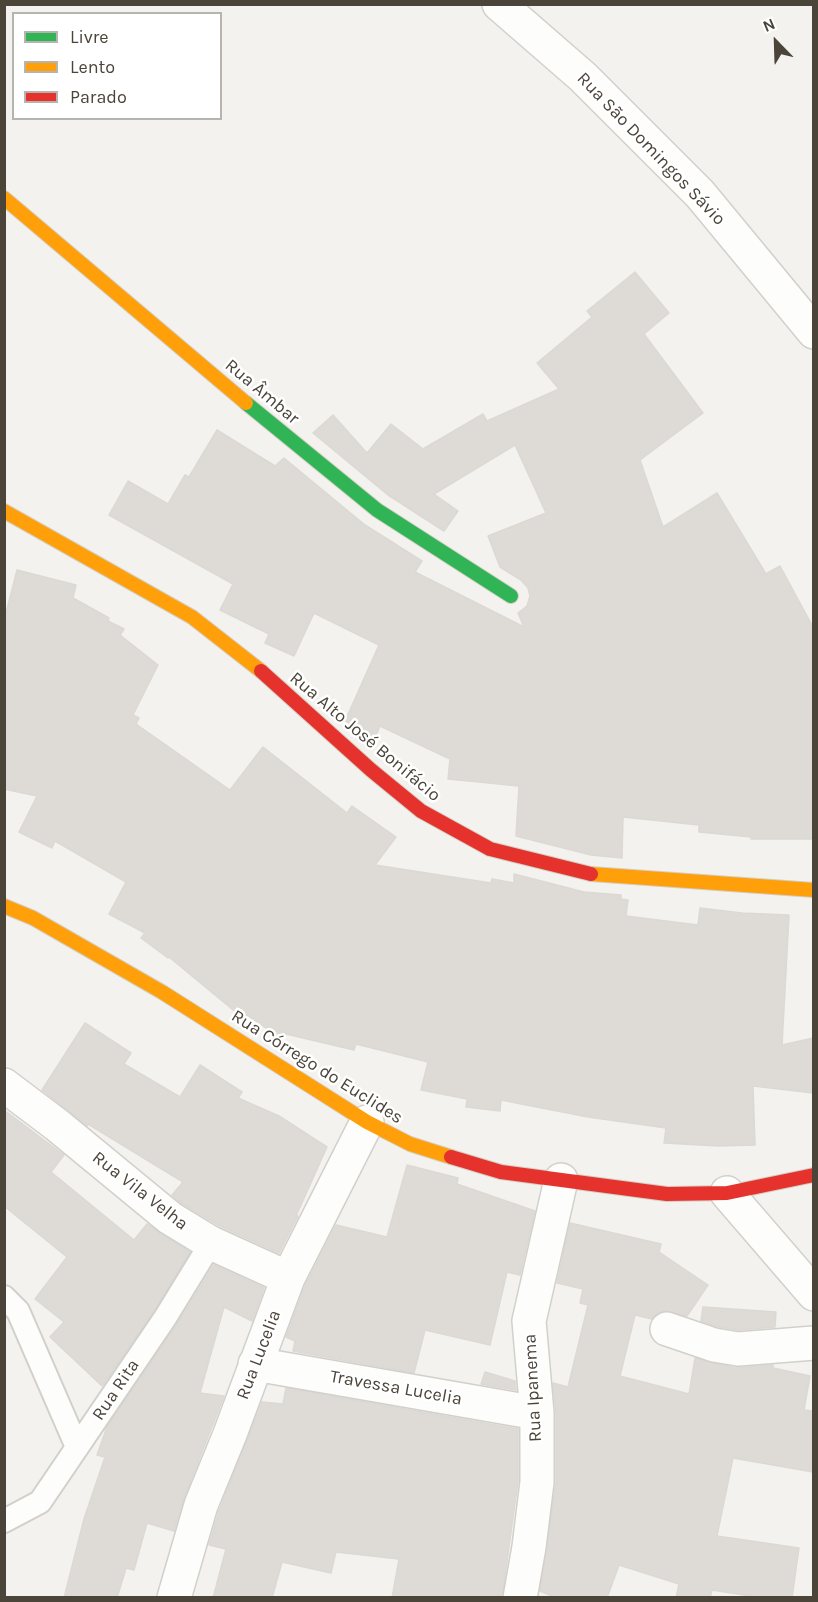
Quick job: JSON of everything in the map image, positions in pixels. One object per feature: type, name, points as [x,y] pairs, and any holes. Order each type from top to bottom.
[{"type":"street","name":"Rua São Domingos Sávio","points":[[499,4],[583,77],[700,194],[813,332]]},
{"type":"street","name":"Rua Âmbar","points":[[4,198],[377,510],[511,596]]},
{"type":"street","name":"Rua Alto José Bonifácio","points":[[4,511],[192,617],[258,668],[421,812],[490,849],[588,874],[813,890]]},
{"type":"street","name":"Rua Córrego do Euclides","points":[[4,906],[33,918],[162,992],[367,1122],[410,1144],[501,1172],[667,1194],[727,1193],[813,1175]]},
{"type":"street","name":"Rua Vila Velha","points":[[4,1084],[170,1218],[211,1243],[288,1278]]},
{"type":"street","name":"Rua Lucelia","points":[[174,1598],[201,1505],[288,1278],[367,1122]]},
{"type":"street","name":"Rua Ipanema","points":[[520,1598],[537,1482],[537,1413],[529,1321],[561,1180]]},
{"type":"street","points":[[727,1193],[813,1294]]},
{"type":"street","points":[[667,1329],[714,1346],[738,1349],[813,1343]]},
{"type":"street","name":"Travessa Lucelia","points":[[255,1364],[537,1413]]},
{"type":"lane","name":"Rua Rita","points":[[4,1521],[40,1502],[165,1318],[211,1243]]},
{"type":"lane","points":[[4,1297],[18,1311],[77,1447]]},
{"type":"building","points":[[635,272],[669,313],[644,334],[703,413],[640,460],[663,527],[717,493],[766,574],[780,566],[813,627],[813,839],[751,839],[751,837],[699,832],[699,825],[623,817],[622,858],[591,855],[516,836],[519,786],[448,779],[450,759],[380,726],[375,738],[353,728],[345,721],[379,645],[314,613],[294,656],[265,643],[269,634],[220,610],[233,584],[109,515],[128,481],[168,504],[185,475],[189,477],[217,430],[275,466],[284,458],[365,525],[422,561],[415,572],[524,627],[518,613],[527,606],[530,596],[528,588],[521,580],[500,567],[488,536],[546,513],[515,445],[434,494],[458,511],[444,531],[388,495],[313,433],[333,415],[367,453],[391,424],[423,449],[483,414],[487,421],[559,389],[537,363],[592,317],[587,311]]},
{"type":"building","points":[[17,570],[76,585],[73,598],[124,629],[120,635],[158,665],[133,715],[139,718],[136,724],[230,790],[263,747],[347,813],[352,806],[396,837],[375,865],[491,883],[492,879],[514,883],[514,874],[584,892],[621,895],[621,899],[628,900],[626,916],[698,925],[700,908],[789,915],[782,1045],[813,1038],[813,1093],[753,1086],[755,1145],[718,1146],[664,1143],[666,1128],[588,1117],[501,1100],[500,1111],[466,1107],[467,1099],[421,1090],[428,1062],[356,1044],[354,1050],[286,1034],[282,1039],[247,1015],[244,1019],[169,957],[141,938],[145,933],[109,914],[126,882],[55,841],[52,848],[19,832],[37,796],[4,789],[4,621]]},
{"type":"building","points":[[85,1023],[131,1053],[124,1064],[180,1097],[200,1065],[242,1092],[238,1098],[279,1116],[327,1147],[296,1216],[298,1216],[279,1253],[220,1226],[181,1203],[172,1195],[183,1182],[88,1124],[87,1126],[42,1090]]},
{"type":"building","points":[[4,1110],[64,1155],[51,1172],[134,1240],[147,1224],[190,1252],[154,1311],[102,1386],[50,1337],[64,1322],[35,1299],[67,1257],[4,1206]]},
{"type":"building","points":[[407,1165],[458,1178],[457,1184],[535,1211],[520,1275],[507,1272],[490,1345],[425,1330],[414,1373],[293,1351],[295,1341],[286,1337],[305,1286],[336,1225],[387,1237]]},
{"type":"building","points":[[570,1223],[661,1244],[659,1252],[708,1285],[687,1316],[664,1311],[652,1319],[635,1315],[620,1376],[689,1394],[695,1358],[735,1368],[773,1365],[773,1368],[810,1376],[804,1410],[813,1411],[813,1472],[733,1458],[717,1536],[799,1548],[792,1598],[763,1598],[712,1590],[710,1598],[676,1598],[679,1584],[619,1565],[607,1598],[557,1598],[540,1591],[556,1482],[556,1413],[553,1383],[568,1387],[588,1305],[580,1303],[583,1289],[557,1283]]},
{"type":"building","points":[[214,1265],[264,1288],[252,1321],[224,1307],[200,1393],[224,1396],[184,1498],[174,1531],[147,1523],[134,1570],[126,1568],[117,1598],[64,1598],[84,1519],[105,1457],[97,1455],[107,1427],[176,1326]]},
{"type":"building","points":[[703,1307],[776,1312],[775,1327],[739,1330],[719,1327],[701,1321]]},
{"type":"building","points":[[485,1372],[515,1381],[516,1390],[481,1384]]},
{"type":"building","points":[[286,1388],[518,1429],[518,1481],[502,1598],[392,1598],[399,1559],[336,1552],[331,1573],[282,1562],[272,1598],[213,1598],[226,1549],[209,1545],[219,1511],[262,1402],[283,1404]]},
{"type":"traffic: fast","points":[[246,403],[377,510],[511,596]]},
{"type":"traffic: slow","points":[[4,198],[246,403]]},
{"type":"traffic: slow","points":[[4,511],[192,617],[261,671]]},
{"type":"traffic: slow","points":[[591,874],[814,890]]},
{"type":"traffic: slow","points":[[4,906],[33,918],[162,992],[367,1122],[410,1144],[451,1157]]},
{"type":"traffic: jam","points":[[261,671],[371,770],[421,811],[490,849],[591,874]]},
{"type":"traffic: jam","points":[[451,1157],[501,1172],[667,1194],[727,1193],[814,1175]]}]
